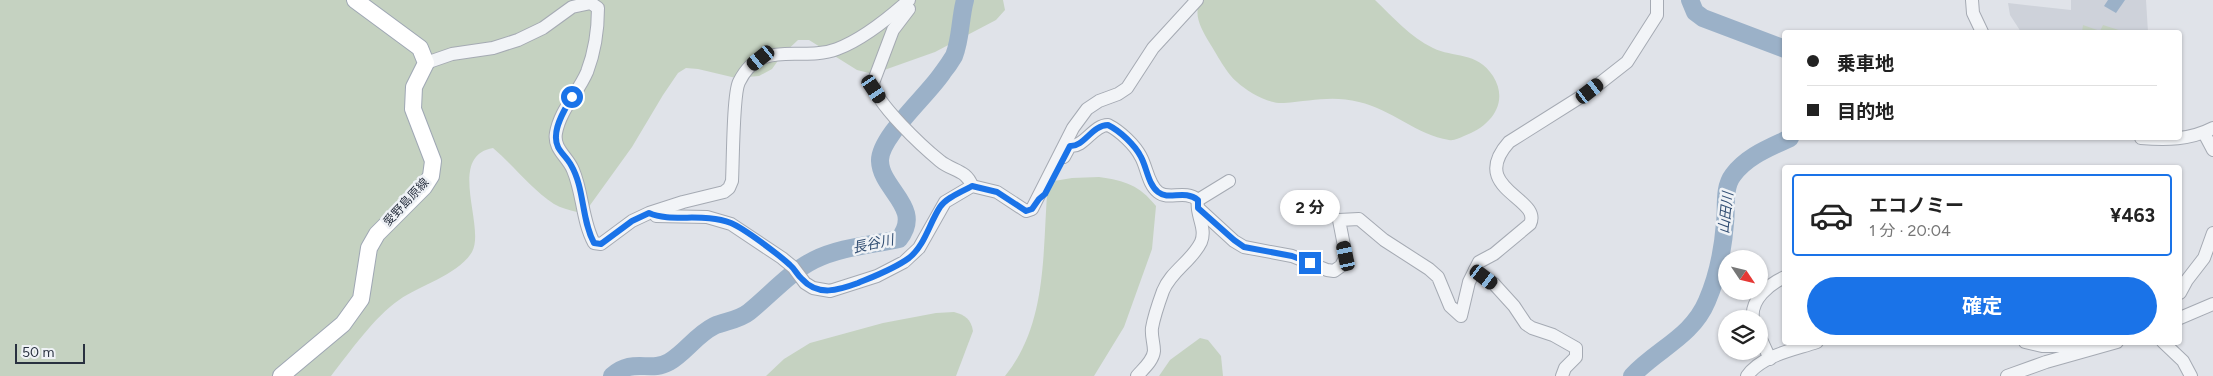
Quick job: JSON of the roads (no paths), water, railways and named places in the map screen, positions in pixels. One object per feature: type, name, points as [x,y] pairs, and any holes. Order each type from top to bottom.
[{"type":"main road","points":[[355,0],[420,48],[426,63]]},
{"type":"main road","name":"愛野島原線","points":[[281,376],[343,324],[352,312],[361,299],[369,248],[377,234],[424,187],[431,176],[433,161],[413,109],[414,87],[426,63]]},
{"type":"street","points":[[426,63],[452,54],[493,48],[518,40],[543,28],[572,7],[591,4],[598,8],[598,30],[586,72],[565,109],[555,134],[558,149],[571,165],[576,178],[588,231],[594,243],[601,244],[632,221],[649,213],[724,192],[729,188],[732,181],[738,84],[748,69],[761,58],[776,53],[820,54],[839,49],[892,15],[909,0]]},
{"type":"street","points":[[916,0],[893,30],[873,83],[874,89],[900,123],[939,160],[966,175],[972,186]]},
{"type":"street","points":[[649,213],[659,217],[707,217],[732,224],[795,271],[813,288],[830,291],[877,276],[912,256],[919,248],[945,202],[972,186],[997,192],[1026,211],[1035,206],[1073,128],[1087,109],[1099,101],[1118,94],[1127,88],[1153,48],[1197,0]]},
{"type":"street","points":[[1070,146],[1076,146],[1097,128],[1108,125],[1133,145],[1141,156],[1152,186],[1158,192],[1166,196],[1188,194],[1234,240],[1244,247],[1292,256],[1327,270],[1334,271],[1341,266],[1346,256],[1339,220],[1358,219],[1384,240],[1434,273],[1444,288],[1450,306],[1461,316],[1469,282],[1479,262],[1494,254],[1530,224],[1532,219],[1530,210],[1513,196],[1499,178],[1495,168],[1497,158],[1509,142],[1590,91],[1627,62],[1657,15],[1657,0]]},
{"type":"street","points":[[1972,0],[1974,13],[1981,30]]},
{"type":"street","points":[[1039,199],[1045,194],[1087,114],[1087,109]]},
{"type":"street","points":[[2182,138],[2208,130],[2213,150]]},
{"type":"street","points":[[1198,204],[1229,181]]},
{"type":"street","points":[[1137,376],[1147,365],[1154,352],[1152,328],[1166,285],[1201,241],[1203,229],[1198,204]]},
{"type":"street","points":[[2182,289],[2204,258],[2213,233]]},
{"type":"street","points":[[1475,270],[1494,284],[1514,306],[1526,324],[1553,335],[1576,348],[1576,357],[1565,368],[1562,376]]},
{"type":"street","points":[[1754,310],[1754,304],[1759,297],[1772,284],[1782,279]]},
{"type":"street","points":[[2182,315],[2213,304]]},
{"type":"street","points":[[1747,376],[1760,364],[1809,345]]},
{"type":"street","points":[[2038,345],[2088,346],[2098,349]]},
{"type":"street","points":[[2007,376],[2046,362],[2109,345]]},
{"type":"street","points":[[2166,345],[2183,361],[2192,376]]},
{"type":"street","points":[[1768,355],[1770,359]]},
{"type":"water","points":[[2108,0],[2125,0],[2116,13],[2104,6]]},
{"type":"waterway","name":"長谷川","points":[[612,376],[627,367],[655,366],[669,362],[714,326],[741,317],[749,312],[788,277],[814,260],[845,249],[899,239],[905,228],[907,218],[904,208],[882,171],[880,161],[882,151],[896,128],[937,81],[954,56],[965,0]]},
{"type":"waterway","name":"山田川","points":[[1690,0],[1695,12],[1703,18],[1782,48]]},
{"type":"waterway","name":"山田川","points":[[1632,376],[1683,333],[1692,324],[1707,301],[1719,263],[1726,217],[1727,192],[1733,175],[1752,158],[1786,140]]}]
